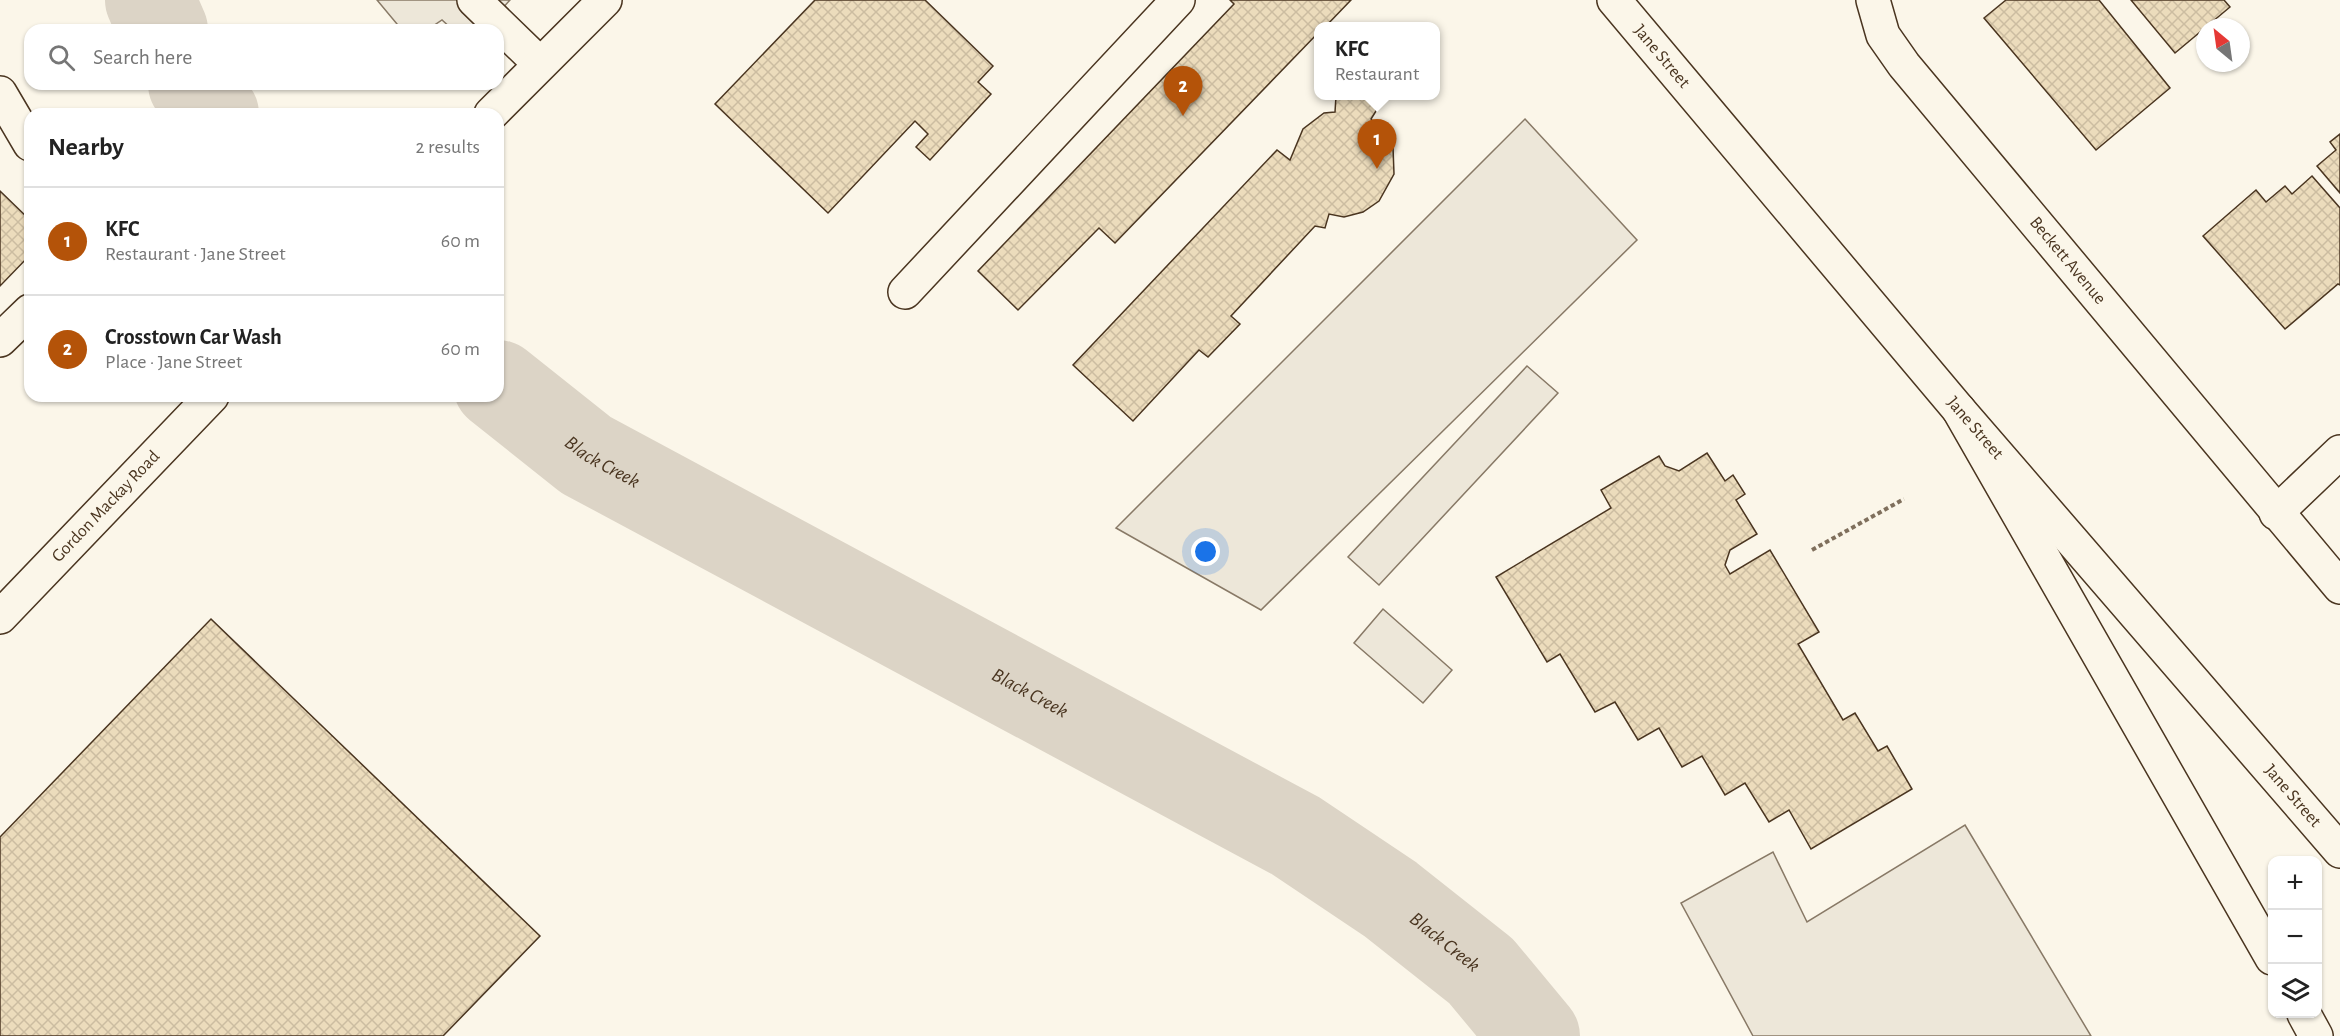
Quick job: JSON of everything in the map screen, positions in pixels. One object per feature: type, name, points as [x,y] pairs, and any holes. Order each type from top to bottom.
[{"type":"main road","points":[[474,0],[499,24]]},
{"type":"main road","points":[[497,108],[605,0]]},
{"type":"main road","points":[[905,292],[1178,0]]},
{"type":"main road","name":"Jane Street","points":[[1614,0],[1959,410],[2340,851]]},
{"type":"main road","name":"Beckett Avenue","points":[[1874,0],[1883,35],[1904,65],[2340,587]]},
{"type":"main road","points":[[504,29],[540,64]]},
{"type":"main road","points":[[0,93],[24,134]]},
{"type":"main road","points":[[0,340],[24,316]]},
{"type":"main road","name":"Gordon Mackay Road","points":[[0,616],[206,402]]},
{"type":"main road","points":[[1959,410],[2268,951]]},
{"type":"main road","points":[[2276,513],[2340,452]]},
{"type":"main road","points":[[2306,1018],[2316,1036]]},
{"type":"path","points":[[1812,550],[1904,499]]},
{"type":"shaded area","points":[[377,0],[510,0],[488,24],[446,24],[442,20],[436,24],[397,24]]},
{"type":"shaded area","points":[[1525,119],[1637,240],[1261,610],[1116,528]]},
{"type":"shaded area","points":[[1527,366],[1558,393],[1379,585],[1348,557]]},
{"type":"shaded area","points":[[1383,609],[1452,670],[1423,703],[1354,643]]},
{"type":"shaded area","points":[[1965,825],[2091,1036],[1753,1036],[1681,903],[1773,852],[1807,922]]},
{"type":"building","points":[[815,0],[925,0],[993,66],[978,82],[991,94],[930,160],[916,147],[928,134],[915,121],[828,213],[715,104]]},
{"type":"building","points":[[1230,0],[1351,0],[1330,22],[1314,22],[1314,37],[1115,243],[1099,228],[1018,310],[978,271],[1234,4]]},
{"type":"building","points":[[2006,0],[2099,0],[2170,88],[2096,150],[1984,18]]},
{"type":"building","points":[[2131,0],[2224,0],[2230,7],[2217,18],[2196,18],[2196,35],[2175,53]]},
{"type":"building","points":[[1336,100],[1374,100],[1376,111],[1371,119],[1393,147],[1394,174],[1379,201],[1363,212],[1344,217],[1329,214],[1325,228],[1315,226],[1231,316],[1240,324],[1208,357],[1199,350],[1133,421],[1073,365],[1277,150],[1290,160],[1303,129],[1324,113],[1335,112]]},
{"type":"building","points":[[2340,134],[2340,193],[2317,166],[2336,150],[2330,142]]},
{"type":"building","points":[[2312,176],[2340,208],[2340,285],[2338,284],[2285,329],[2203,236],[2256,190],[2266,202],[2285,186],[2292,194]]},
{"type":"building","points":[[0,191],[24,214],[24,261],[0,286]]},
{"type":"building","points":[[1707,453],[1725,481],[1733,475],[1745,494],[1736,500],[1757,534],[1730,550],[1725,565],[1730,574],[1770,550],[1819,632],[1798,644],[1843,720],[1855,713],[1878,751],[1887,746],[1912,789],[1811,849],[1789,810],[1769,822],[1745,783],[1725,795],[1702,756],[1682,767],[1659,728],[1638,740],[1615,702],[1595,712],[1560,654],[1547,662],[1496,577],[1611,508],[1601,490],[1659,456],[1665,466],[1679,471]]},
{"type":"building","points":[[211,619],[540,936],[443,1036],[0,1036],[0,837]]},
{"type":"waterway","name":"Black Creek","points":[[150,0],[160,24]]},
{"type":"waterway","name":"Black Creek","points":[[197,90],[210,108]]},
{"type":"waterway","name":"Black Creek","points":[[504,390],[586,455],[1296,836],[1390,899],[1481,971],[1535,1036]]},
{"type":"place","name":"Crosstown Car Wash","points":[[1183,116]]},
{"type":"place","name":"KFC","points":[[1377,169]]}]
